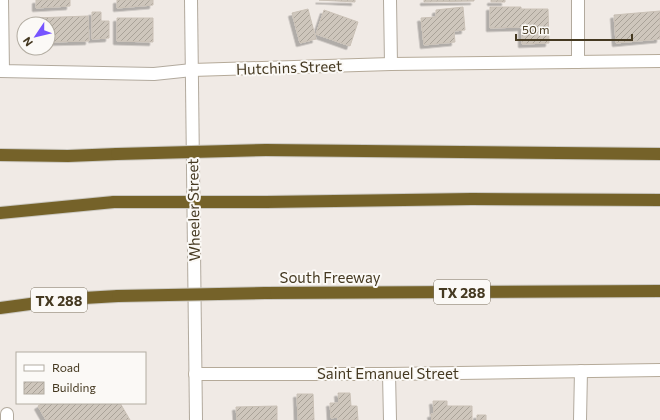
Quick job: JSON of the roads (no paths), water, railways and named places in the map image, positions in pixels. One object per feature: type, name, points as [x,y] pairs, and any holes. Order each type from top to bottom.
[{"type":"highway","points":[[0,155],[68,156],[266,150],[660,154]]},
{"type":"highway","points":[[0,163],[68,156]]},
{"type":"highway","points":[[0,214],[114,202],[266,202],[472,199],[660,200]]},
{"type":"highway","name":"South Freeway","points":[[0,308],[67,299],[118,296],[265,293],[660,292]]},
{"type":"main road","points":[[2,0],[2,71]]},
{"type":"main road","name":"Wheeler Street","points":[[191,0],[196,420]]},
{"type":"main road","points":[[390,0],[391,64]]},
{"type":"main road","points":[[578,0],[578,62]]},
{"type":"main road","name":"Hutchins Street","points":[[2,71],[154,74],[192,70],[391,64],[660,61]]},
{"type":"main road","name":"Saint Emanuel Street","points":[[195,374],[389,374],[660,370]]},
{"type":"main road","points":[[580,420],[581,371]]},
{"type":"main road","points":[[389,374],[390,420]]}]
